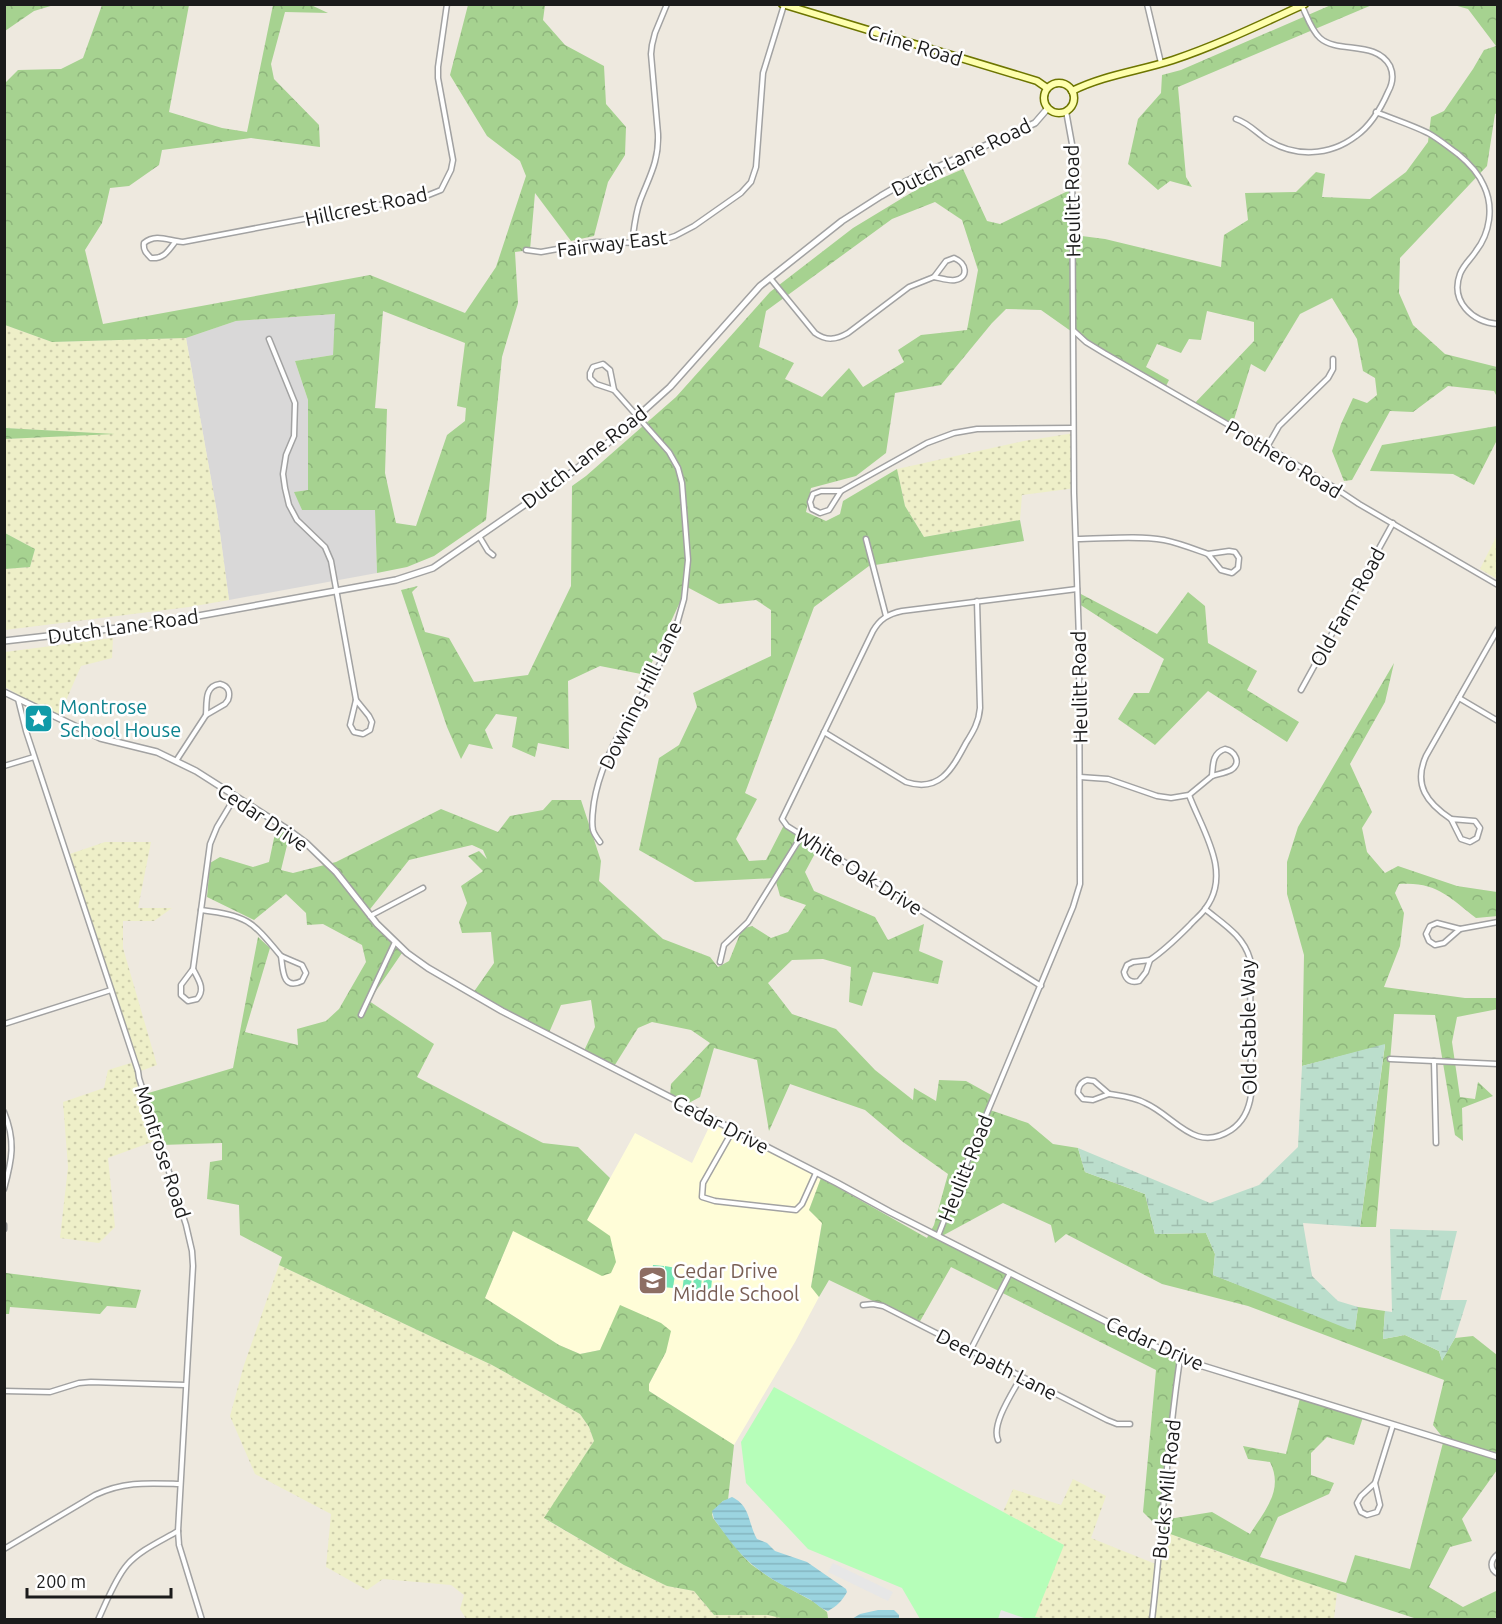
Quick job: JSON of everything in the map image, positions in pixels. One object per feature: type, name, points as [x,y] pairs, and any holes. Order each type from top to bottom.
[{"type":"main road","name":"Crine Road","points":[[783,5],[1037,81],[1047,88],[1051,85],[1065,84],[1072,91]]},
{"type":"main road","points":[[1047,88],[1044,96],[1048,108],[1056,112],[1066,111],[1072,104],[1072,91],[1089,82],[1161,63],[1217,43],[1304,5]]},
{"type":"street","name":"Hillcrest Road","points":[[175,242],[167,254],[158,259],[151,258],[144,248],[144,243],[154,237],[183,242],[426,196],[441,190],[451,170],[453,160],[438,78],[447,4]]},
{"type":"street","points":[[632,243],[637,211],[652,173],[658,147],[652,45],[667,4]]},
{"type":"street","points":[[1147,4],[1161,63]]},
{"type":"street","name":"Fairway East","points":[[526,250],[541,252],[597,242],[660,241],[687,230],[741,193],[751,182],[756,167],[763,73],[783,5]]},
{"type":"street","points":[[1236,119],[1245,122],[1280,147],[1312,152],[1330,149],[1347,142],[1363,130],[1387,96],[1392,82],[1392,71],[1387,62],[1377,53],[1333,44],[1321,39],[1314,30],[1304,5]]},
{"type":"street","name":"Dutch Lane Road","points":[[4,641],[136,626],[396,580],[425,572],[441,564],[575,470],[638,417],[670,387],[740,307],[770,278],[842,220],[932,169],[1035,123],[1048,108]]},
{"type":"street","name":"Heulitt Road","points":[[938,1236],[1073,907],[1080,875],[1079,639],[1073,429],[1072,144],[1066,111]]},
{"type":"street","points":[[1377,112],[1420,129],[1439,140],[1470,165],[1482,180],[1489,202],[1488,225],[1481,245],[1461,273],[1459,291],[1464,306],[1475,318],[1486,323],[1497,324]]},
{"type":"street","points":[[770,278],[815,333],[834,339],[848,333],[909,287],[934,277],[949,259],[957,258],[963,263],[964,272],[958,279],[934,277]]},
{"type":"street","name":"Prothero Road","points":[[1073,331],[1104,353],[1267,447],[1497,585]]},
{"type":"street","points":[[269,339],[295,404],[294,436],[286,455],[282,474],[289,505],[297,520],[325,547],[331,561],[357,700],[372,722],[370,730],[363,734],[354,732],[350,725],[357,700]]},
{"type":"street","points":[[1267,447],[1279,426],[1328,378],[1333,369],[1333,359]]},
{"type":"street","points":[[603,364],[609,368],[614,390],[593,382],[590,373],[594,367],[603,364]]},
{"type":"street","name":"Downing Hill Lane","points":[[600,842],[594,833],[592,821],[601,771],[615,740],[669,646],[681,614],[687,580],[687,546],[681,476],[669,452],[614,390]]},
{"type":"street","points":[[841,491],[826,512],[816,512],[812,508],[810,500],[817,492],[841,491],[927,443],[954,433],[977,429],[1073,429]]},
{"type":"street","name":"Old Farm Road","points":[[1301,690],[1393,523]]},
{"type":"street","points":[[479,536],[493,555]]},
{"type":"street","points":[[866,539],[886,616],[902,611],[1077,589]]},
{"type":"street","points":[[1076,539],[1162,540],[1208,554],[1223,572],[1232,573],[1239,565],[1238,556],[1232,551],[1208,554]]},
{"type":"street","points":[[824,732],[906,783],[928,784],[946,775],[976,726],[980,713],[977,601]]},
{"type":"street","name":"White Oak Drive","points":[[886,616],[873,631],[783,816],[783,821],[785,825],[1041,986]]},
{"type":"street","points":[[1451,819],[1474,821],[1480,828],[1479,835],[1468,842],[1461,839],[1451,819],[1429,801],[1423,788],[1422,769],[1426,756],[1497,630]]},
{"type":"street","points":[[176,761],[206,715],[228,700],[230,693],[227,687],[220,684],[211,687],[208,693],[206,715]]},
{"type":"street","name":"Cedar Drive","points":[[4,692],[100,738],[157,752],[176,761],[196,771],[288,829],[336,872],[370,916],[395,942],[428,969],[477,997],[1010,1273],[1180,1359],[1497,1457]]},
{"type":"street","points":[[1458,698],[1497,721]]},
{"type":"street","name":"Montrose Road","points":[[18,699],[34,757],[138,1071],[189,1236],[193,1266],[178,1531],[179,1545],[202,1620]]},
{"type":"street","points":[[1080,777],[1108,778],[1164,798],[1175,798],[1189,795],[1212,776],[1234,768],[1237,761],[1234,753],[1228,749],[1219,751],[1215,756],[1212,776]]},
{"type":"street","points":[[4,766],[34,757]]},
{"type":"street","points":[[1150,960],[1146,972],[1139,981],[1132,982],[1127,979],[1124,972],[1127,965],[1150,960],[1167,948],[1205,909],[1214,893],[1216,862],[1189,795]]},
{"type":"street","points":[[194,969],[180,987],[181,994],[188,1001],[197,999],[202,991],[194,969],[212,839],[235,797]]},
{"type":"street","points":[[720,962],[724,945],[748,922],[802,835]]},
{"type":"street","points":[[370,916],[423,888]]},
{"type":"street","name":"Old Stable Way","points":[[1109,1094],[1146,1103],[1184,1131],[1200,1137],[1214,1137],[1226,1133],[1245,1115],[1251,1095],[1250,959],[1238,936],[1205,909]]},
{"type":"street","points":[[201,910],[232,914],[247,921],[260,931],[281,956],[302,965],[306,973],[302,981],[292,984],[286,980],[281,956]]},
{"type":"street","points":[[1460,929],[1441,945],[1431,944],[1427,939],[1427,930],[1434,924],[1460,929],[1497,922]]},
{"type":"street","points":[[361,1015],[395,942]]},
{"type":"street","points":[[4,1024],[111,990]]},
{"type":"street","points":[[1390,1059],[1497,1064]]},
{"type":"street","points":[[1434,1061],[1436,1143]]},
{"type":"street","points":[[1091,1080],[1109,1094],[1088,1101],[1080,1096],[1078,1090],[1082,1083],[1091,1080]]},
{"type":"street","points":[[4,1112],[10,1128],[12,1145],[11,1164],[4,1190]]},
{"type":"street","points":[[733,1130],[702,1186],[702,1197],[715,1201],[796,1210],[802,1204],[816,1173]]},
{"type":"street","points":[[970,1351],[1010,1273]]},
{"type":"street","name":"Deerpath Lane","points":[[864,1305],[883,1306],[1107,1420],[1117,1424],[1130,1424]]},
{"type":"street","name":"Bucks Mill Road","points":[[1152,1620],[1180,1359]]},
{"type":"street","points":[[998,1440],[996,1435],[999,1420],[1022,1377]]},
{"type":"street","points":[[4,1391],[50,1392],[79,1383],[91,1382],[185,1385]]},
{"type":"street","points":[[1375,1483],[1380,1502],[1379,1508],[1371,1515],[1364,1514],[1358,1506],[1358,1499],[1375,1483],[1393,1425]]},
{"type":"street","points":[[4,1548],[111,1488],[136,1483],[180,1484]]},
{"type":"street","points":[[98,1620],[127,1565],[141,1553],[178,1531]]},
{"type":"street","points":[[1497,1554],[1491,1565],[1497,1574]]},
{"type":"shaded area","points":[[336,314],[333,355],[295,361],[308,400],[308,490],[295,492],[302,510],[375,510],[377,573],[229,600],[218,518],[186,338],[236,321]]},
{"type":"shaded area","name":"Cedar Drive Middle School","points":[[711,1123],[821,1178],[809,1210],[822,1222],[811,1286],[819,1297],[734,1445],[649,1391],[649,1384],[666,1352],[600,1350],[580,1354],[559,1345],[485,1298],[513,1231],[587,1220],[635,1133],[692,1163]]},
{"type":"shaded area","points":[[833,1563],[893,1592],[888,1601],[828,1572]]},
{"type":"shaded area","points":[[1001,1610],[1027,1619],[998,1619]]},
{"type":"green space","points":[[5,4],[54,5],[34,11],[5,31]]},
{"type":"green space","points":[[102,5],[189,5],[169,112],[222,128],[247,132],[273,5],[311,5],[328,13],[285,12],[271,64],[274,79],[319,125],[320,147],[251,138],[162,150],[159,165],[129,186],[110,188],[102,223],[85,250],[103,324],[370,275],[465,313],[496,267],[526,176],[520,161],[487,136],[450,75],[468,5],[545,5],[543,20],[565,45],[604,66],[606,104],[626,127],[625,155],[608,182],[594,236],[571,241],[535,193],[530,250],[515,252],[518,303],[502,357],[486,520],[434,556],[407,567],[377,573],[375,510],[302,510],[294,492],[308,490],[308,400],[295,361],[333,355],[335,314],[236,321],[186,338],[52,342],[5,325],[5,83],[18,70],[61,69],[83,58]],"holes":[[[383,311],[465,343],[457,406],[466,408],[465,421],[447,435],[416,526],[396,523],[385,473],[387,409],[375,408]]]},
{"type":"green space","points":[[1331,5],[1372,5],[1178,87],[1186,177],[1192,187],[1170,181],[1158,190],[1128,164],[1138,119],[1161,93],[1162,75],[1181,70]]},
{"type":"green space","points":[[1454,5],[1497,5],[1497,113],[1487,166],[1400,258],[1399,293],[1413,325],[1445,354],[1497,367],[1497,397],[1494,391],[1448,386],[1413,412],[1390,411],[1352,480],[1344,481],[1332,451],[1341,424],[1353,398],[1367,403],[1377,395],[1375,378],[1363,371],[1357,339],[1332,298],[1300,314],[1265,372],[1251,364],[1232,426],[1194,404],[1254,341],[1254,322],[1207,311],[1201,340],[1189,339],[1181,353],[1157,344],[1146,367],[1169,380],[1165,388],[1075,334],[1041,310],[1006,309],[941,385],[895,393],[886,453],[856,476],[811,488],[806,512],[826,521],[840,514],[843,501],[897,469],[905,506],[924,537],[1020,520],[1024,541],[869,566],[814,607],[745,793],[757,799],[736,839],[749,861],[766,860],[785,823],[819,846],[805,872],[814,891],[875,917],[888,940],[924,924],[919,951],[943,961],[938,984],[873,972],[862,1006],[849,1002],[851,967],[823,959],[792,960],[768,983],[792,1014],[836,1029],[875,1070],[913,1100],[914,1088],[936,1101],[939,1080],[966,1081],[995,1097],[990,1110],[1028,1123],[1053,1144],[1078,1148],[1085,1172],[1145,1194],[1155,1234],[1206,1233],[1215,1254],[1213,1275],[1355,1329],[1358,1307],[1385,1311],[1383,1339],[1405,1335],[1439,1351],[1442,1360],[1455,1338],[1473,1336],[1497,1355],[1497,1470],[1462,1519],[1472,1541],[1450,1547],[1429,1587],[1463,1607],[1496,1591],[1498,1612],[1495,1619],[1414,1619],[1162,1531],[1143,1512],[1156,1370],[951,1267],[919,1323],[829,1280],[819,1297],[811,1287],[822,1223],[809,1210],[821,1178],[927,1238],[934,1225],[948,1174],[903,1142],[865,1110],[790,1084],[769,1131],[757,1060],[714,1048],[700,1097],[687,1104],[670,1096],[671,1084],[710,1043],[691,1030],[652,1022],[638,1028],[613,1068],[583,1053],[595,1027],[591,1000],[561,1005],[548,1035],[473,993],[494,963],[491,932],[462,933],[459,922],[467,903],[461,886],[483,871],[468,856],[479,851],[487,859],[483,850],[472,845],[409,860],[367,913],[404,950],[369,1001],[434,1044],[417,1077],[543,1143],[578,1147],[610,1178],[587,1220],[610,1236],[616,1262],[611,1273],[602,1276],[513,1231],[485,1298],[559,1345],[580,1354],[600,1350],[620,1305],[661,1323],[671,1331],[666,1352],[649,1384],[649,1391],[734,1445],[728,1500],[723,1501],[712,1514],[713,1518],[752,1565],[814,1602],[827,1612],[828,1618],[789,1620],[768,1615],[714,1615],[694,1591],[667,1586],[624,1565],[544,1518],[594,1441],[589,1427],[580,1414],[492,1365],[279,1265],[282,1257],[240,1235],[239,1205],[207,1199],[210,1162],[222,1160],[222,1143],[161,1145],[145,1094],[233,1068],[258,937],[270,948],[245,1032],[298,1045],[297,1029],[326,1021],[339,1009],[366,962],[362,945],[323,924],[307,925],[306,913],[286,894],[254,920],[207,897],[210,863],[220,857],[253,867],[269,862],[277,824],[290,833],[281,870],[293,873],[336,862],[441,809],[498,832],[510,816],[543,810],[552,800],[581,800],[601,861],[599,881],[663,939],[710,957],[718,967],[729,961],[742,929],[752,926],[771,938],[788,932],[806,905],[780,896],[775,878],[695,882],[639,850],[659,758],[679,745],[697,707],[693,693],[771,656],[771,610],[756,600],[719,604],[687,587],[646,675],[600,666],[568,681],[569,749],[538,743],[535,757],[512,747],[517,717],[496,714],[485,730],[493,749],[469,744],[461,759],[447,727],[401,590],[418,586],[412,592],[425,632],[449,638],[474,682],[528,675],[571,586],[572,486],[676,397],[770,292],[853,228],[919,188],[963,169],[987,221],[1000,224],[1072,189],[1074,235],[1105,239],[1221,267],[1224,235],[1248,220],[1245,193],[1296,192],[1316,172],[1325,174],[1322,197],[1370,199],[1406,172],[1428,142],[1431,117],[1444,111],[1484,50],[1496,46],[1468,9]],"holes":[[[935,202],[962,220],[978,270],[967,330],[921,335],[898,350],[904,362],[863,387],[849,368],[822,397],[785,379],[794,363],[759,347],[766,311],[892,219]],[[1003,1203],[1051,1225],[1055,1243],[1066,1234],[1162,1284],[1248,1306],[1444,1380],[1433,1425],[1444,1439],[1410,1569],[1355,1555],[1346,1583],[1260,1557],[1278,1517],[1329,1494],[1334,1483],[1311,1475],[1311,1453],[1327,1437],[1354,1445],[1364,1414],[1301,1394],[1286,1454],[1243,1446],[1248,1459],[1270,1462],[1275,1482],[1271,1500],[1250,1534],[1212,1512],[1163,1520],[1180,1356],[942,1236]]]},
{"type":"green space","points":[[5,325],[52,342],[186,338],[218,518],[229,600],[5,630],[4,569],[30,567],[35,549],[5,533],[5,439],[106,434],[5,428]]},
{"type":"green space","points":[[1497,426],[1497,442],[1474,485],[1453,474],[1370,471],[1382,445]]},
{"type":"green space","points":[[5,428],[115,434],[5,439]]},
{"type":"green space","points":[[1074,433],[1076,488],[1022,495],[1020,520],[924,537],[905,506],[897,469],[1024,441]]},
{"type":"green space","points":[[5,533],[35,549],[30,567],[5,569]]},
{"type":"green space","points":[[1497,535],[1497,579],[1480,569]]},
{"type":"green space","points":[[1188,592],[1205,606],[1208,643],[1257,671],[1247,690],[1299,722],[1287,742],[1208,691],[1155,745],[1118,719],[1134,693],[1149,693],[1164,659],[1079,604],[1079,593],[1157,634]]},
{"type":"green space","points":[[113,638],[112,658],[81,666],[58,719],[5,687],[5,652]]},
{"type":"green space","points":[[1394,663],[1385,702],[1350,764],[1372,812],[1362,828],[1367,852],[1385,873],[1398,866],[1457,886],[1497,892],[1498,916],[1476,918],[1450,897],[1433,888],[1423,885],[1399,884],[1395,893],[1404,913],[1400,946],[1384,987],[1465,998],[1497,998],[1498,1009],[1457,1017],[1452,1042],[1460,1097],[1475,1099],[1478,1082],[1493,1096],[1462,1108],[1463,1141],[1455,1135],[1435,1015],[1394,1014],[1376,1227],[1360,1227],[1385,1045],[1302,1066],[1304,955],[1287,894],[1287,862],[1298,827]]},
{"type":"green space","points":[[105,842],[151,842],[138,908],[172,908],[154,921],[123,921],[123,948],[157,1065],[138,1072],[160,1139],[108,1158],[115,1227],[99,1243],[60,1238],[68,1167],[63,1102],[104,1088],[108,1070],[134,1062],[67,855]]},
{"type":"green space","points":[[1385,1044],[1360,1227],[1303,1223],[1312,1276],[1338,1301],[1358,1307],[1355,1330],[1213,1275],[1215,1254],[1206,1233],[1155,1234],[1145,1194],[1085,1172],[1078,1148],[1210,1203],[1259,1185],[1298,1147],[1302,1066]]},
{"type":"green space","points":[[1390,1229],[1457,1231],[1440,1300],[1467,1300],[1455,1338],[1442,1361],[1439,1351],[1405,1335],[1383,1339],[1385,1311],[1392,1312]]},
{"type":"green space","points":[[279,1265],[492,1365],[580,1414],[589,1427],[594,1441],[545,1519],[624,1565],[667,1586],[694,1591],[714,1615],[768,1615],[789,1619],[466,1619],[460,1609],[464,1595],[451,1585],[383,1579],[367,1590],[326,1567],[331,1514],[255,1474],[230,1416],[244,1365]]},
{"type":"green space","points":[[653,1265],[664,1266],[661,1286],[650,1285]]},
{"type":"green space","points":[[665,1266],[676,1268],[673,1288],[662,1287]]},
{"type":"green space","points":[[6,1273],[141,1290],[136,1308],[107,1306],[100,1314],[10,1307],[9,1314],[5,1314],[4,1275]]},
{"type":"green space","points":[[684,1276],[692,1277],[690,1294],[682,1293]]},
{"type":"green space","points":[[694,1277],[702,1278],[700,1295],[692,1294]]},
{"type":"green space","points":[[704,1279],[712,1280],[710,1297],[702,1296]]},
{"type":"green space","points":[[774,1387],[1064,1545],[1035,1617],[1047,1619],[920,1619],[902,1588],[808,1549],[746,1483],[741,1442]]},
{"type":"green space","points":[[1073,1479],[1106,1496],[1091,1538],[1158,1565],[1162,1531],[1337,1593],[1334,1619],[1047,1620],[1034,1618],[1063,1545],[1003,1512],[1013,1489],[1061,1505]]},
{"type":"water","points":[[732,1497],[746,1510],[757,1539],[767,1543],[775,1551],[807,1562],[846,1589],[847,1592],[839,1603],[828,1611],[825,1610],[750,1563],[731,1543],[714,1519],[712,1511],[723,1501]]},
{"type":"water","points":[[878,1610],[894,1610],[899,1615],[899,1619],[852,1619],[860,1614]]},
{"type":"place","name":"Montrose School House","points":[[39,718]]},
{"type":"place","name":"Cedar Drive Middle School","points":[[652,1281]]}]
